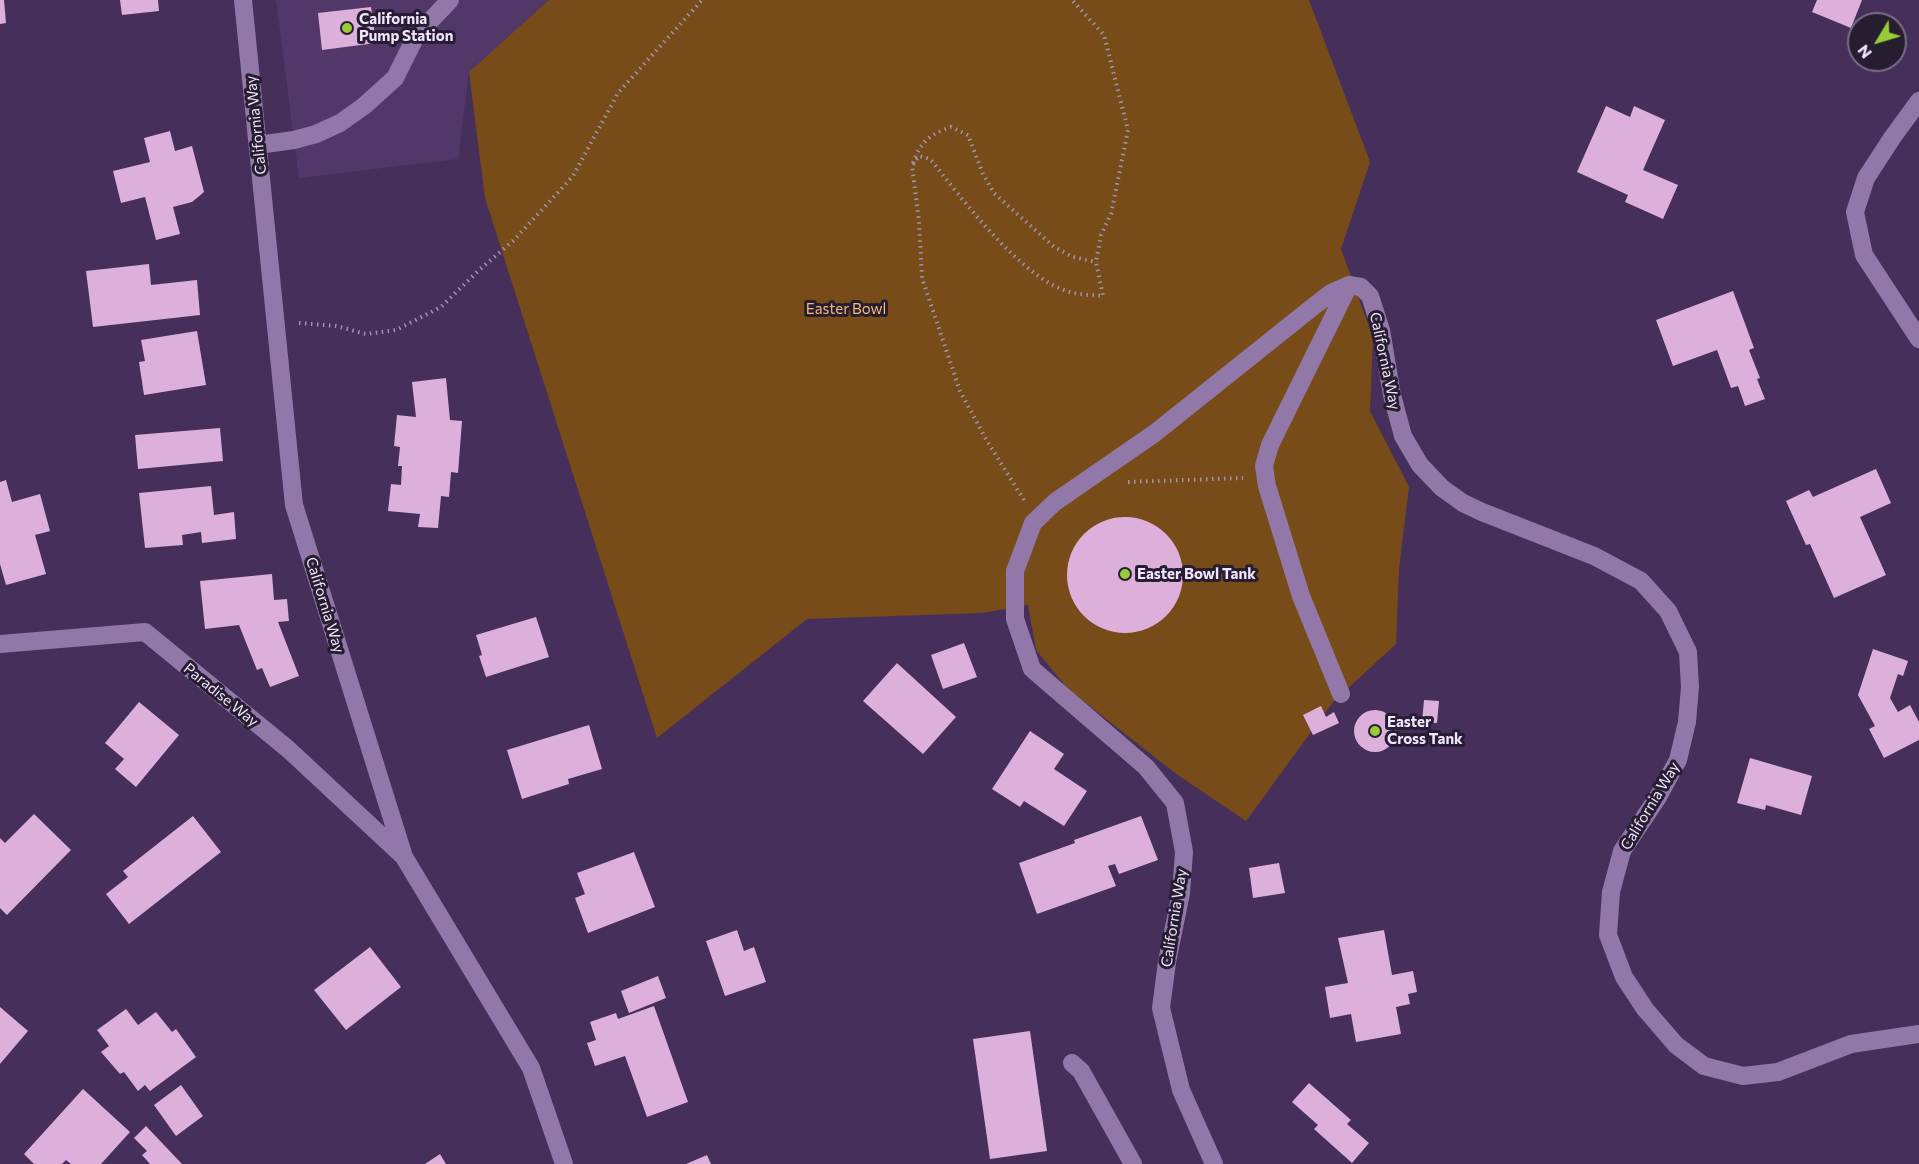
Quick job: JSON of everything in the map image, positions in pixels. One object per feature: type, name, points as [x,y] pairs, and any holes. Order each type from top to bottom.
[{"type":"street","name":"California Way","points":[[243,0],[294,505],[404,857],[531,1068],[564,1164]]},
{"type":"street","points":[[258,145],[316,134],[340,123],[364,106],[395,78],[416,36],[450,0]]},
{"type":"street","points":[[1919,101],[1866,178],[1855,212],[1864,255],[1919,339]]},
{"type":"street","name":"California Way","points":[[1214,1164],[1181,1090],[1161,1008],[1167,962],[1181,893],[1184,852],[1175,803],[1146,767],[1032,669],[1014,619],[1015,571],[1033,523],[1055,502],[1155,433],[1331,293],[1349,285],[1361,287],[1370,296],[1380,330],[1392,395],[1403,436],[1420,465],[1442,488],[1463,502],[1594,556],[1641,581],[1668,611],[1688,652],[1690,687],[1687,722],[1678,760],[1658,797],[1622,851],[1611,892],[1608,935],[1624,977],[1645,1010],[1676,1045],[1704,1066],[1743,1076],[1778,1072],[1851,1044],[1919,1034]]},
{"type":"street","points":[[1341,694],[1301,596],[1265,478],[1264,466],[1270,445],[1349,285]]},
{"type":"street","name":"Paradise Way","points":[[0,644],[145,632],[288,749],[404,857]]},
{"type":"street","points":[[1072,1063],[1081,1071],[1133,1164]]},
{"type":"path","points":[[274,321],[336,326],[366,334],[396,330],[441,308],[478,271],[514,240],[573,176],[618,93],[702,0]]},
{"type":"path","points":[[912,166],[919,156],[930,159],[1003,245],[1037,275],[1069,292],[1102,296],[1096,262],[1101,235],[1111,214],[1128,130],[1104,35],[1072,0]]},
{"type":"path","points":[[1033,523],[1026,504],[960,392],[922,278],[919,222],[912,166],[918,149],[932,134],[951,127],[968,135],[983,174],[994,193],[1054,247],[1073,257],[1096,262]]},
{"type":"path","points":[[1082,484],[1265,478]]},
{"type":"shaded area","points":[[276,0],[549,0],[469,72],[458,159],[299,178]]},
{"type":"green space","name":"Easter Bowl","points":[[549,0],[1309,0],[1370,162],[1341,249],[1373,338],[1370,411],[1409,487],[1399,569],[1396,644],[1333,702],[1246,821],[1175,773],[1068,689],[1036,650],[1028,605],[982,613],[807,619],[657,738],[485,198],[469,72]]},
{"type":"building","points":[[0,0],[4,0],[6,23],[0,24]]},
{"type":"building","points":[[120,0],[158,0],[159,11],[122,15]]},
{"type":"building","points":[[1817,0],[1862,0],[1857,12],[1847,12],[1847,26],[1812,12]]},
{"type":"building","name":"California Pump Station","points":[[371,7],[376,43],[322,50],[318,13]]},
{"type":"building","points":[[1606,106],[1630,117],[1634,106],[1665,120],[1643,170],[1678,185],[1663,219],[1625,202],[1628,195],[1577,172]]},
{"type":"building","points":[[170,131],[175,151],[192,146],[204,192],[192,202],[173,207],[180,234],[156,240],[145,197],[121,203],[113,171],[150,162],[144,138]]},
{"type":"building","points":[[149,264],[151,285],[197,280],[200,315],[93,327],[86,271]]},
{"type":"building","points":[[1733,291],[1754,348],[1749,350],[1765,399],[1745,406],[1738,386],[1731,388],[1717,350],[1673,366],[1656,320]]},
{"type":"building","points":[[197,331],[206,385],[144,395],[139,362],[145,361],[141,340]]},
{"type":"building","points":[[446,378],[450,420],[462,421],[458,473],[451,472],[449,497],[441,496],[438,528],[418,527],[420,514],[388,511],[391,484],[401,485],[402,466],[398,466],[400,447],[394,446],[397,415],[416,417],[412,382]]},
{"type":"building","points":[[220,428],[223,461],[138,469],[135,435]]},
{"type":"building","points":[[1876,469],[1891,503],[1860,517],[1886,575],[1834,598],[1810,544],[1806,545],[1786,501],[1809,490],[1813,497]]},
{"type":"building","points":[[6,480],[12,502],[40,494],[50,531],[35,535],[46,574],[6,585],[0,564],[0,482]]},
{"type":"building","points":[[211,486],[214,515],[234,512],[236,539],[202,543],[201,532],[182,535],[183,545],[145,548],[139,493]]},
{"type":"building","name":"Easter Bowl Tank","points":[[1125,517],[1147,522],[1166,534],[1178,553],[1183,575],[1178,597],[1166,616],[1147,628],[1125,633],[1103,628],[1084,616],[1072,597],[1067,575],[1072,553],[1084,534],[1103,522]]},
{"type":"building","points":[[272,574],[274,600],[287,599],[289,621],[278,622],[299,676],[270,687],[262,668],[257,670],[239,625],[205,629],[200,581]]},
{"type":"building","points":[[536,617],[549,657],[486,677],[479,656],[482,655],[476,635]]},
{"type":"building","points":[[964,643],[977,677],[943,689],[931,655]]},
{"type":"building","points":[[1873,649],[1908,661],[1903,676],[1898,674],[1890,698],[1898,712],[1910,705],[1919,722],[1919,740],[1884,758],[1869,729],[1875,726],[1858,695]]},
{"type":"building","points":[[897,663],[956,717],[923,754],[863,701]]},
{"type":"building","points":[[1424,700],[1439,701],[1437,723],[1422,722]]},
{"type":"building","points":[[139,702],[179,735],[136,787],[115,769],[124,759],[105,743]]},
{"type":"building","points":[[1321,706],[1326,717],[1334,712],[1339,723],[1313,735],[1303,715]]},
{"type":"building","name":"Easter Cross Tank","points":[[1375,710],[1390,716],[1396,731],[1390,746],[1375,752],[1360,746],[1354,731],[1360,716]]},
{"type":"building","points":[[589,725],[602,769],[568,779],[569,784],[522,799],[507,750]]},
{"type":"building","points":[[1030,731],[1064,754],[1054,769],[1087,791],[1064,826],[1024,801],[1020,807],[992,789]]},
{"type":"building","points":[[1750,758],[1812,776],[1801,815],[1766,805],[1765,810],[1737,803]]},
{"type":"building","points":[[34,814],[71,850],[7,915],[0,908],[0,838],[5,843]]},
{"type":"building","points":[[193,816],[221,852],[129,924],[106,894],[128,877],[123,871]]},
{"type":"building","points":[[1141,816],[1158,860],[1119,874],[1115,864],[1108,866],[1116,886],[1037,914],[1019,863]]},
{"type":"building","points":[[634,852],[655,907],[588,933],[575,898],[585,894],[577,873]]},
{"type":"building","points":[[1279,863],[1285,893],[1253,898],[1249,868]]},
{"type":"building","points":[[737,930],[744,951],[754,947],[766,982],[725,996],[706,941]]},
{"type":"building","points":[[1384,930],[1392,975],[1413,971],[1417,992],[1408,994],[1410,1004],[1396,1007],[1401,1034],[1356,1042],[1351,1014],[1330,1018],[1325,987],[1348,983],[1338,938]]},
{"type":"building","points":[[370,947],[401,987],[346,1030],[314,990]]},
{"type":"building","points":[[658,976],[666,998],[629,1013],[621,991]]},
{"type":"building","points":[[654,1006],[688,1102],[647,1117],[625,1056],[595,1066],[587,1043],[596,1040],[590,1022],[616,1013],[618,1019]]},
{"type":"building","points":[[0,1007],[28,1031],[0,1064]]},
{"type":"building","points":[[126,1009],[138,1025],[156,1012],[172,1032],[176,1029],[196,1057],[150,1091],[145,1085],[138,1091],[124,1072],[120,1074],[101,1052],[109,1046],[97,1030]]},
{"type":"building","points":[[1030,1031],[1047,1151],[990,1159],[973,1039]]},
{"type":"building","points":[[1309,1083],[1351,1120],[1347,1124],[1369,1143],[1352,1163],[1314,1129],[1318,1125],[1292,1102]]},
{"type":"building","points":[[181,1085],[203,1116],[176,1136],[154,1105]]},
{"type":"building","points":[[83,1089],[130,1132],[101,1164],[71,1164],[66,1160],[62,1164],[34,1164],[24,1154]]},
{"type":"building","points":[[146,1126],[182,1164],[150,1164],[142,1155],[147,1151],[134,1138]]},
{"type":"building","points":[[440,1154],[446,1164],[425,1164]]},
{"type":"building","points":[[707,1155],[711,1164],[686,1164]]},
{"type":"place","name":"California Pump Station","points":[[347,28]]},
{"type":"place","name":"Easter Bowl Tank","points":[[1125,574]]},
{"type":"place","name":"Easter Cross Tank","points":[[1375,731]]}]
